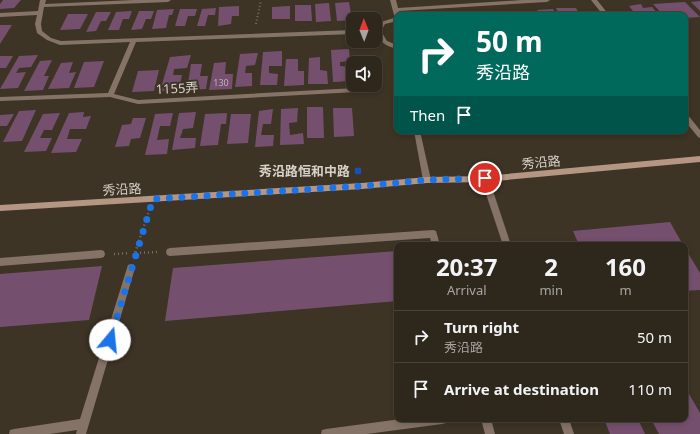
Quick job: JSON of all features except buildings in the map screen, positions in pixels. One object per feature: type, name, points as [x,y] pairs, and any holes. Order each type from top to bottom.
[{"type":"main road","name":"秀沿路","points":[[0,208],[362,186],[427,180],[485,178],[700,159]]},
{"type":"street","points":[[168,0],[42,3],[38,24],[39,32],[60,44],[346,32]]},
{"type":"street","points":[[393,0],[395,12]]},
{"type":"street","points":[[426,12],[547,0]]},
{"type":"street","points":[[594,0],[604,12]]},
{"type":"street","points":[[0,15],[40,14]]},
{"type":"street","points":[[382,24],[394,16]]},
{"type":"street","points":[[382,40],[387,44],[394,46]]},
{"type":"street","points":[[110,95],[133,41]]},
{"type":"street","name":"1155弄","points":[[0,99],[110,95],[138,102],[346,91]]},
{"type":"street","points":[[688,120],[700,135]]},
{"type":"street","points":[[418,134],[427,180]]},
{"type":"street","points":[[485,178],[506,242]]},
{"type":"street","points":[[170,252],[433,234],[435,242]]},
{"type":"street","points":[[0,262],[101,254]]},
{"type":"street","points":[[14,434],[82,429],[131,268]]},
{"type":"street","points":[[326,434],[419,422]]},
{"type":"street","points":[[487,422],[490,434]]},
{"type":"street","points":[[565,422],[569,434]]},
{"type":"path","points":[[253,36],[261,0]]},
{"type":"path","points":[[131,268],[153,199]]},
{"type":"path","points":[[101,254],[170,252]]},
{"type":"place","name":"秀沿路恒和中路","points":[[358,171]]},
{"type":"route","points":[[110,340],[141,234],[153,199],[362,186],[427,180],[485,178]]}]
